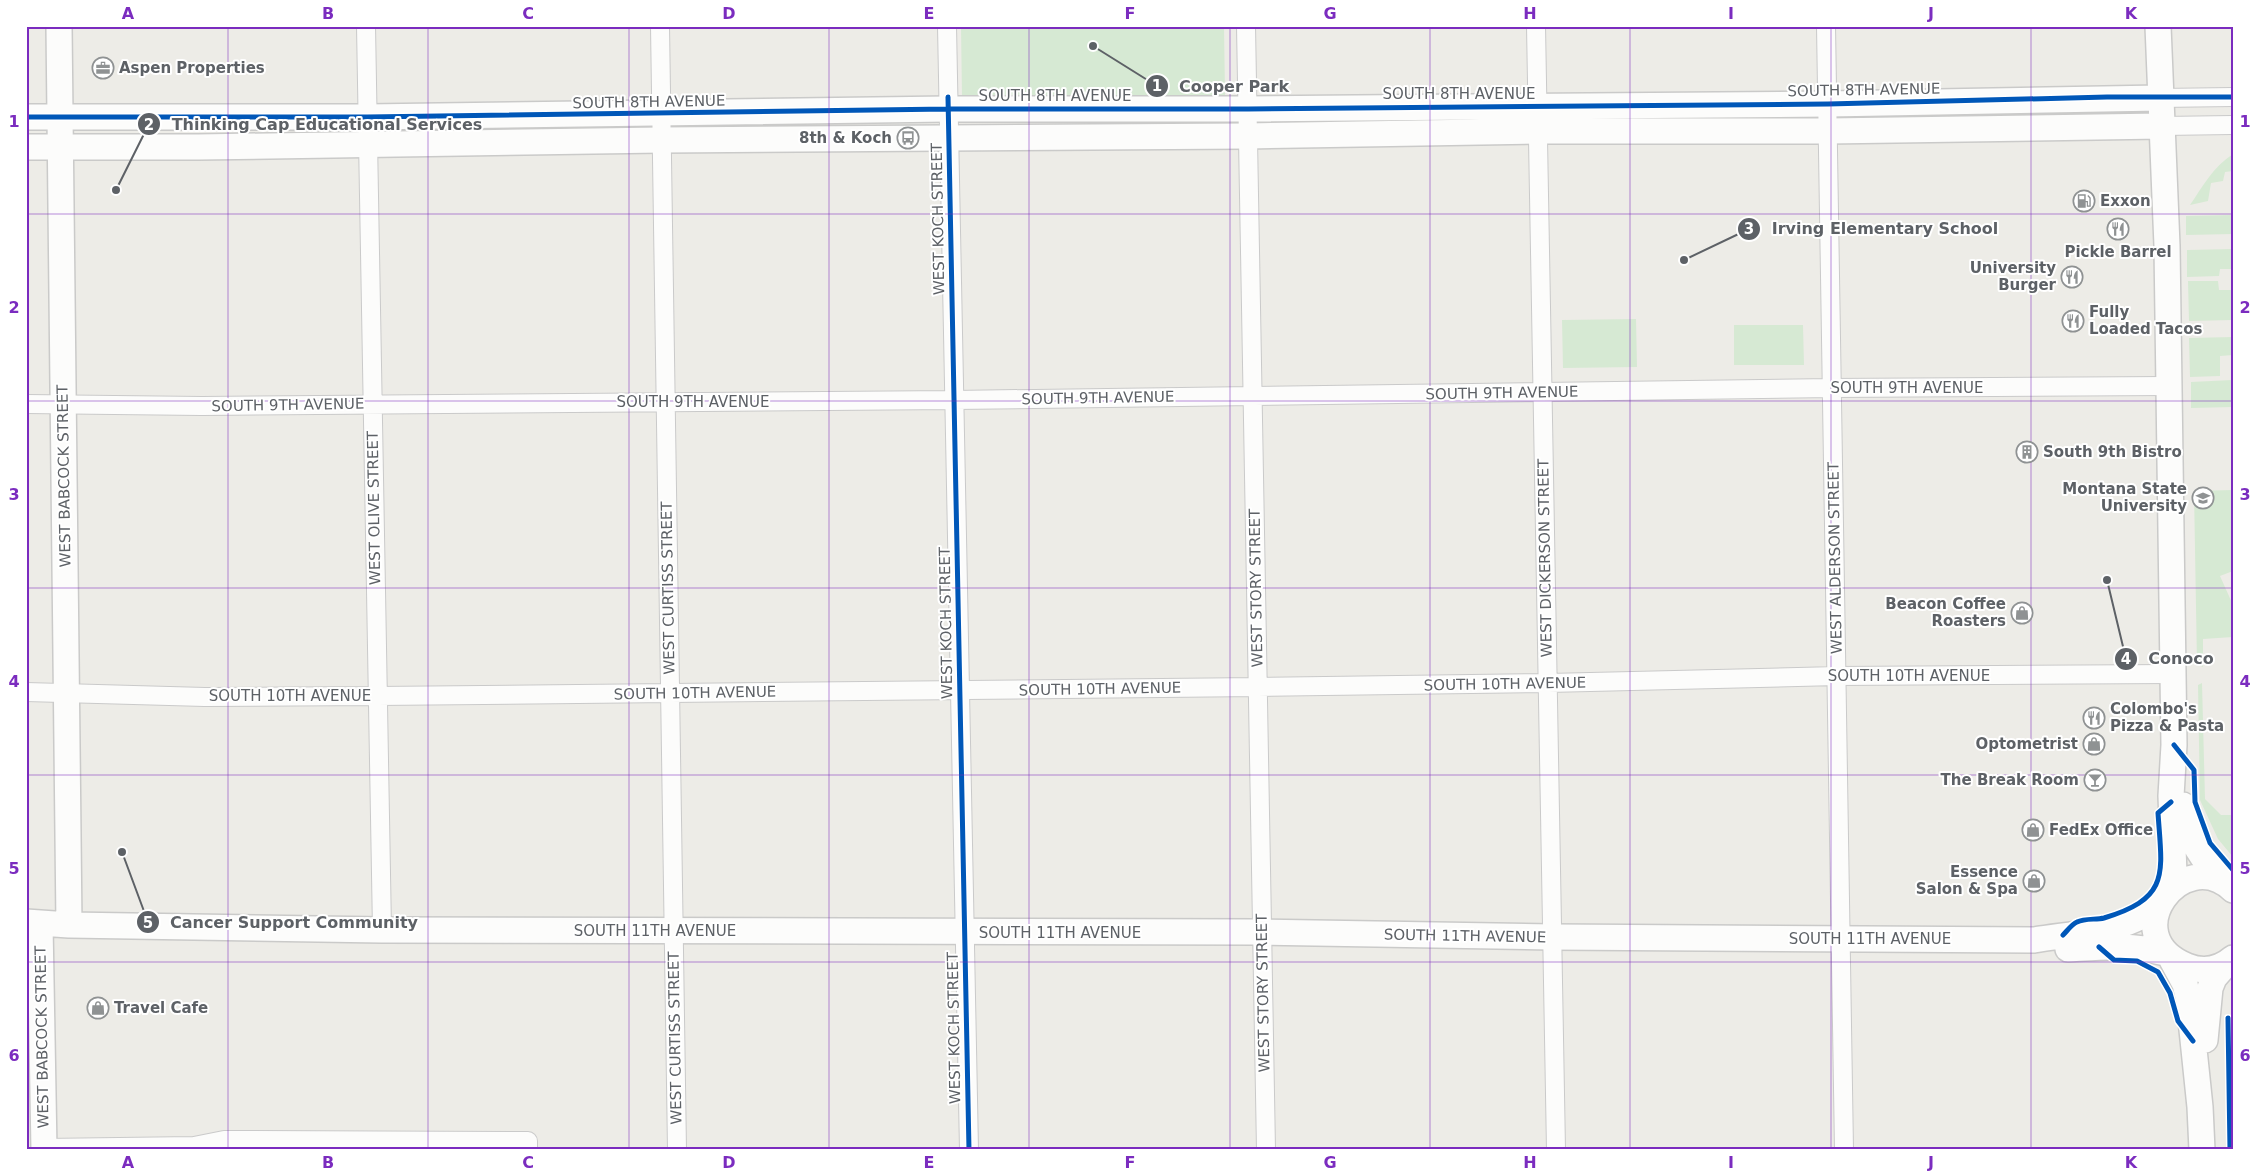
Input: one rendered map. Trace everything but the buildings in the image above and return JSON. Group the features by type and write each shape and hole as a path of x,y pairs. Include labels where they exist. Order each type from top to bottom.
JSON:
{"street":[{"name":"WEST BABCOCK STREET","path":"59,26 69,925"},
{"name":"WEST OLIVE STREET","path":"366,26 382,930"},
{"name":"WEST CURTISS STREET","path":"660,26 677,1150"},
{"name":"WEST KOCH STREET","path":"947,26 969,1150"},
{"name":"WEST STORY STREET","path":"1246,26 1266,1150"},
{"name":"WEST DICKERSON STREET","path":"1536,26 1556,1150"},
{"name":"WEST ALDERSON STREET","path":"1826,26 1844,1150"},
{"path":"2158,26 2167,246 2174,745 2171,796 2174,874 2155,920 2156,936 2184,984 2189,1001 2200,1107 2202,1150"},
{"name":"SOUTH 8TH AVENUE","path":"26,117 197,119 948,109 1248,109 1828,104 2233,97"},
{"path":"26,147 198,147 948,137 1248,136 1538,131 1828,131 2233,125"},
{"name":"SOUTH 9TH AVENUE","path":"26,404 202,406 954,400 1832,388 2169,386"},
{"name":"SOUTH 10TH AVENUE","path":"26,692 205,697 377,696 1258,687 1548,683 1837,676 2173,674"},
{"path":"2174,745 2186,828 2209,867 2230,888"},
{"name":"SOUTH 11TH AVENUE","path":"33,923 382,930 674,930 965,933 1262,932 1841,940 2034,940 2108,928 2137,919 2150,913 2164,897 2182,882 2197,877 2213,879 2230,888"},
{"name":"WEST BABCOCK STREET","path":"33,923 44,1149"},
{"name":"SOUTH 11TH AVENUE","path":"2034,940 2064,949 2123,946 2143,947 2198,971 2213,970 2230,961"},
{"path":"2200,1107 2210,988 2214,978 2230,961"},
{"path":"44,1149 224,1145 376,1146 528,1141 528,1150"}],"green space":[{"path":"961,26 1224,26 1225,95 962,97"},
{"path":"2233,154 2233,171 2225,172 2223,181 2211,183 2208,201 2190,205 2214,171"},
{"path":"2233,215 2233,234 2186,235 2186,216"},
{"path":"2233,249 2233,269 2220,269 2219,276 2187,277 2187,250"},
{"path":"2188,281 2218,281 2219,290 2231,290 2233,320 2189,321"},
{"path":"1636,319 1637,367 1563,368 1562,320"},
{"path":"1734,325 1803,325 1804,365 1734,365"},
{"path":"2233,337 2233,355 2220,356 2220,376 2190,377 2189,338"},
{"path":"2232,380 2233,407 2191,408 2191,382"},
{"path":"2233,490 2233,571 2220,576 2233,605 2233,637 2203,639 2203,667 2197,664 2194,491"},
{"path":"2202,683 2205,799 2221,815 2233,815 2233,857 2218,839 2200,800 2198,685"}],"cycle path":[{"path":"948,97 969,1150"},
{"path":"26,117 367,117 948,109 1248,109 1828,104 2107,97 2233,97"},
{"path":"2174,745 2194,770 2195,802 2210,843 2233,870"},
{"path":"2063,935 2077,922 2104,918 2126,910 2141,902 2152,892 2158,880 2160,867 2161,852 2158,813 2171,802"},
{"path":"2099,947 2114,960 2137,961 2158,972 2170,993 2178,1021 2193,1041"},
{"path":"2228,1018 2230,1150"}],"place":[{"name":"Cooper Park","path":"1093,46"},
{"name":"Aspen Properties","path":"103,68"},
{"name":"8th & Koch","path":"908,138"},
{"name":"Thinking Cap Educational Services","path":"116,190"},
{"name":"Exxon","path":"2084,201"},
{"name":"Pickle Barrel","path":"2118,229"},
{"name":"Irving Elementary School","path":"1684,260"},
{"name":"University Burger","path":"2072,277"},
{"name":"Fully Loaded Tacos","path":"2073,321"},
{"name":"South 9th Bistro","path":"2027,452"},
{"name":"Montana State University","path":"2203,498"},
{"name":"Conoco","path":"2107,580"},
{"name":"Beacon Coffee Roasters","path":"2022,613"},
{"name":"Colombo's Pizza & Pasta","path":"2094,718"},
{"name":"Optometrist","path":"2094,744"},
{"name":"The Break Room","path":"2095,780"},
{"name":"FedEx Office","path":"2033,830"},
{"name":"Cancer Support Community","path":"122,852"},
{"name":"Essence Salon & Spa","path":"2034,881"},
{"name":"Travel Cafe","path":"98,1008"}]}
